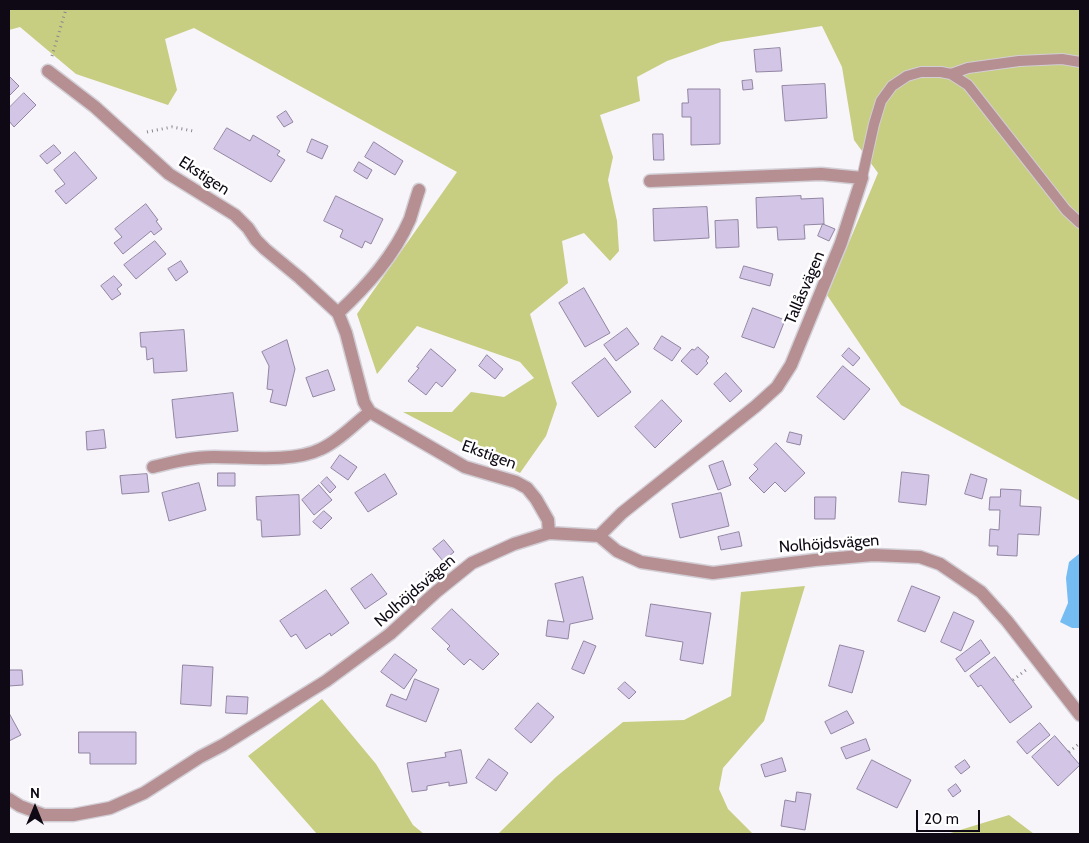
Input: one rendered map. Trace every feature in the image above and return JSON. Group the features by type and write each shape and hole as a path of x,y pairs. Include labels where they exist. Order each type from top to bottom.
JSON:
{"street":[{"name":"Ekstigen","path":"48,70 95,107 169,174 235,215 265,249 338,313 346,333 364,402 370,412 465,466 516,482 527,488 548,520 549,533"},
{"path":"650,181 821,174 862,178"},
{"name":"Tallåsvägen","path":"599,536 622,513 749,412 777,387 791,365 841,243 862,178"},
{"path":"338,313 377,272 392,252 409,219 419,190"},
{"path":"153,466 212,457 302,456 321,450 370,412"},
{"name":"Nolhöjdsvägen","path":"9,799 20,806 44,815 73,816 110,808 144,794 200,757 223,745 326,681 390,634 436,592 472,563 514,544 549,533 599,536 617,551 641,562 713,573 807,561 873,556 920,557 940,564 981,592 1001,614 1080,714"}],"lane":[{"path":"951,74 986,64 1062,59 1080,62"},
{"path":"862,178 881,101 892,86 907,76 921,72 951,74 968,85 1066,210 1080,223"}],"path":[{"path":"48,70 66,9"},
{"path":"133,141 138,135 172,127 193,131"},
{"path":"1069,752 1080,743"}],"green space":[{"path":"9,9 1080,9 1080,501 901,405 827,295 878,173 854,140 842,67 822,26 721,42 667,61 637,77 640,101 600,115 613,157 608,180 617,221 619,251 610,261 584,233 562,241 568,283 530,314 557,404 546,436 520,473 403,412 452,412 471,392 504,397 534,378 520,362 417,326 377,374 357,314 457,172 194,28 165,39 177,90 168,105 76,74 20,27 9,30"},
{"path":"805,586 764,721 723,768 719,789 728,809 753,834 498,834 556,777 623,722 684,720 731,696 741,592"},
{"path":"322,699 376,764 413,825 424,834 317,834 248,756"},
{"path":"1009,815 1034,834 947,834"}],"water":[{"path":"1080,553 1080,628 1072,628 1060,622 1068,603 1066,578 1069,562"}],"building":[{"path":"780,48 782,71 756,72 754,50"},
{"path":"9,76 19,86 9,96"},
{"path":"752,80 753,89 743,90 742,81"},
{"path":"825,84 827,118 785,121 782,86"},
{"path":"688,89 720,89 720,144 691,145 691,117 682,117 682,103 688,103"},
{"path":"24,93 36,105 14,127 9,121 9,108"},
{"path":"286,111 293,122 284,127 277,117"},
{"path":"227,128 250,141 253,135 280,151 277,155 285,160 271,182 214,149"},
{"path":"653,134 663,134 664,160 654,160"},
{"path":"312,139 328,146 322,159 307,152"},
{"path":"374,142 403,161 395,175 365,157"},
{"path":"54,145 61,153 47,164 40,156"},
{"path":"75,152 97,178 66,204 55,191 65,184 54,170"},
{"path":"359,162 372,170 367,179 354,171"},
{"path":"336,196 383,219 371,244 365,241 362,248 340,237 343,230 324,221"},
{"path":"801,196 801,199 823,198 824,224 804,225 805,239 778,240 777,227 757,228 756,198"},
{"path":"146,204 162,229 154,235 151,231 123,254 114,243 122,237 115,229"},
{"path":"707,207 709,238 654,241 653,209"},
{"path":"738,220 739,247 716,248 715,221"},
{"path":"823,224 835,229 829,241 818,236"},
{"path":"155,241 166,254 136,279 124,265"},
{"path":"181,261 188,272 176,281 168,269"},
{"path":"744,266 773,274 770,286 740,278"},
{"path":"114,276 122,285 117,289 121,294 112,300 101,286"},
{"path":"584,288 610,333 585,347 559,303"},
{"path":"753,308 785,320 774,348 742,337"},
{"path":"627,328 639,344 616,361 604,345"},
{"path":"184,330 187,371 154,373 153,358 147,360 146,347 141,347 140,333"},
{"path":"662,336 681,348 672,361 654,349"},
{"path":"287,340 295,369 286,406 270,402 273,390 267,389 269,366 262,352"},
{"path":"698,347 709,357 706,361 708,363 697,375 681,361 692,349 694,350"},
{"path":"849,348 860,358 853,366 842,356"},
{"path":"431,349 456,370 442,387 436,382 426,395 408,381"},
{"path":"487,355 503,369 495,379 479,366"},
{"path":"605,358 631,392 598,417 572,383"},
{"path":"843,366 870,389 844,420 817,397"},
{"path":"328,370 335,390 313,397 306,378"},
{"path":"726,373 742,391 730,402 714,384"},
{"path":"233,393 238,431 176,438 172,400"},
{"path":"662,400 682,421 655,448 635,427"},
{"path":"104,430 106,448 87,450 86,432"},
{"path":"790,432 802,435 800,445 787,442"},
{"path":"776,443 805,473 785,492 775,482 764,493 749,478 758,469 754,465"},
{"path":"340,455 357,467 348,480 331,468"},
{"path":"723,461 731,485 718,490 709,466"},
{"path":"902,472 929,475 926,505 899,502"},
{"path":"218,473 235,473 235,486 218,486"},
{"path":"147,474 149,492 122,494 120,476"},
{"path":"385,474 397,494 368,512 355,493"},
{"path":"971,474 987,479 982,499 965,494"},
{"path":"327,477 336,487 330,493 321,483"},
{"path":"199,483 206,510 169,521 162,493"},
{"path":"319,485 332,500 314,515 302,500"},
{"path":"1001,489 1021,490 1020,506 1041,507 1039,535 1018,534 1017,556 997,555 998,546 989,546 990,529 999,530 1000,510 989,510 990,497 1000,497"},
{"path":"721,493 729,526 680,538 672,504"},
{"path":"299,495 300,535 262,537 261,520 257,520 256,497"},
{"path":"815,497 836,497 835,519 815,519"},
{"path":"324,511 332,518 321,529 313,522"},
{"path":"739,532 742,546 721,550 718,537"},
{"path":"444,540 454,552 443,561 433,549"},
{"path":"372,574 387,594 365,609 351,589"},
{"path":"583,577 593,619 570,624 568,639 546,636 548,620 564,622 555,584"},
{"path":"912,586 940,597 925,632 898,621"},
{"path":"326,590 349,623 331,636 330,633 306,649 296,634 291,637 280,621"},
{"path":"651,604 711,613 703,664 680,660 683,642 646,636"},
{"path":"452,609 499,654 483,670 470,659 464,665 447,649 450,646 432,629"},
{"path":"954,612 974,621 961,651 941,642"},
{"path":"981,640 990,653 965,672 956,659"},
{"path":"584,641 596,646 584,674 572,669"},
{"path":"840,645 864,651 852,693 829,686"},
{"path":"395,654 417,670 404,689 381,672"},
{"path":"995,657 1032,707 1010,723 981,685 978,687 970,676"},
{"path":"183,665 213,667 211,706 181,704"},
{"path":"9,670 22,670 23,685 9,686"},
{"path":"415,679 439,689 426,722 386,706 391,694 406,700"},
{"path":"625,682 636,692 629,699 618,689"},
{"path":"227,696 248,697 247,714 226,713"},
{"path":"538,703 554,717 531,743 515,729"},
{"path":"847,711 854,723 831,734 825,722"},
{"path":"9,713 21,735 9,741"},
{"path":"1040,723 1050,735 1027,754 1017,742"},
{"path":"79,732 136,732 136,764 90,764 90,753 79,753"},
{"path":"1055,736 1080,765 1058,786 1032,757"},
{"path":"866,739 870,750 846,759 841,748"},
{"path":"461,750 467,783 449,786 449,782 427,786 427,790 412,792 407,763 446,757 445,753"},
{"path":"782,758 786,771 765,777 761,765"},
{"path":"489,759 508,773 496,791 476,778"},
{"path":"872,760 911,780 897,808 857,789"},
{"path":"965,760 970,767 961,774 955,767"},
{"path":"956,784 961,791 953,797 948,790"},
{"path":"797,792 811,794 805,830 781,826 785,800 795,802"}]}
